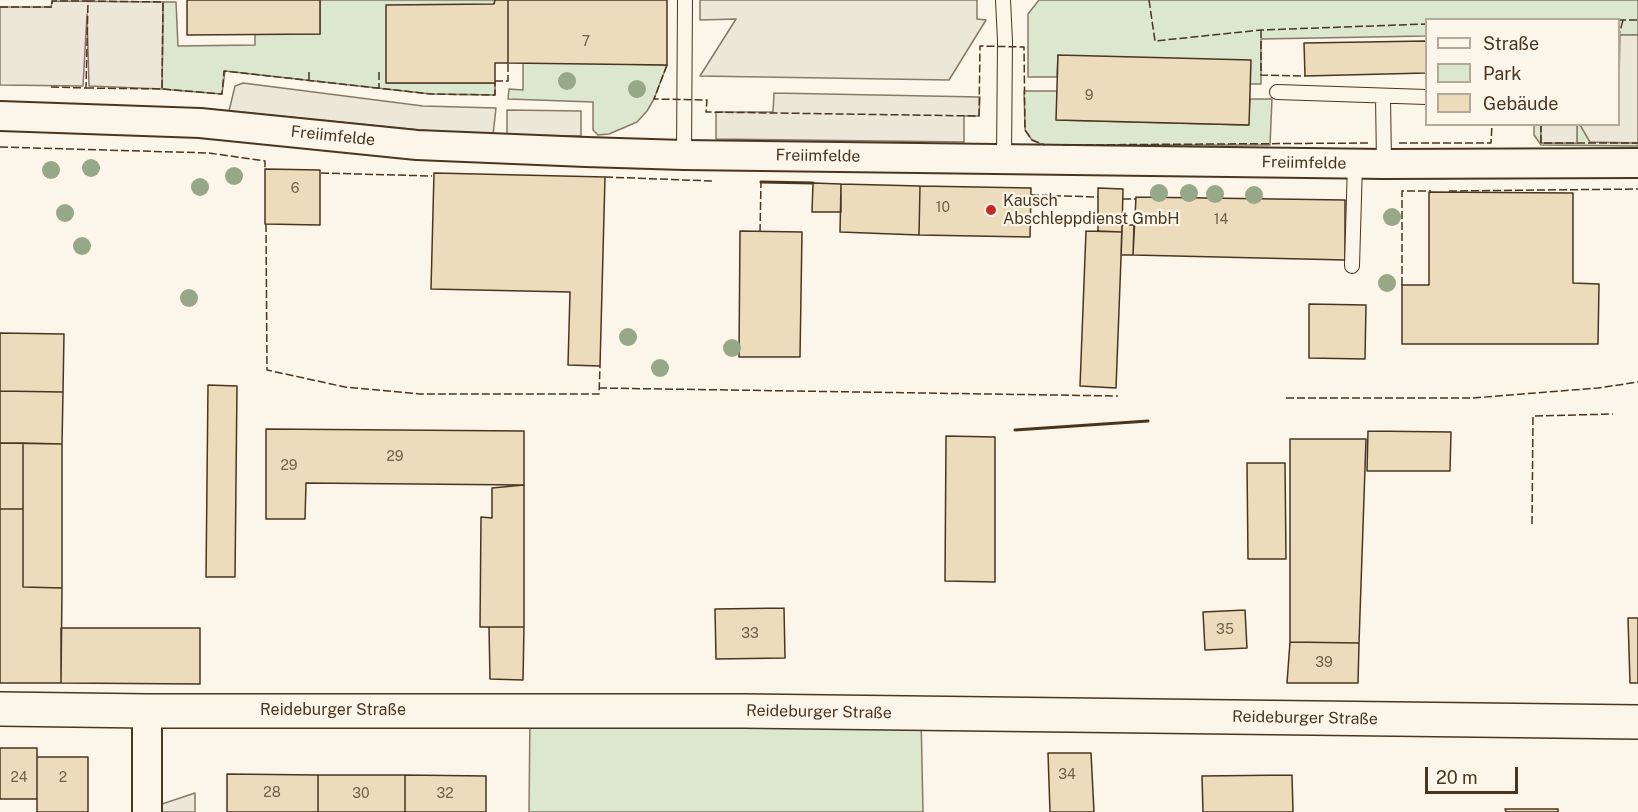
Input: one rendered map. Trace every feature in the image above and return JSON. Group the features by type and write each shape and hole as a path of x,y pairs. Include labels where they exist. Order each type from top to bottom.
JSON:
{"street":[{"name":"Freiimfelde","path":"0,116 200,123 441,146 684,155 1384,164 1638,163"},
{"name":"Reideburger Straße","path":"0,709 744,711 1638,722"},
{"path":"147,711 147,812"}],"lane":[{"path":"684,155 685,0"},
{"path":"1003,0 1005,16 1004,159"},
{"path":"1005,16 1014,0"},
{"path":"1277,92 1425,97"},
{"path":"1383,96 1384,164"},
{"path":"1352,266 1355,163"}],"green space":[{"path":"320,0 495,0 494,4 387,83 495,83 495,95 431,94 225,71 222,94 162,89 163,2 176,2 178,46 255,45 255,34 320,34"},
{"path":"1039,0 1638,0 1638,35 1620,35 1620,18 1425,18 1425,36 1261,39 1261,84 1058,55 1057,77 1028,77 1028,14"},
{"path":"523,62 667,65 654,99 637,122 609,134 598,135 593,130 593,102 508,99 509,89 523,90"},
{"path":"1024,91 1057,91 1057,120 1248,125 1250,99 1272,99 1270,145 1043,145 1032,140 1025,130"},
{"path":"1534,126 1541,126 1541,143 1577,143 1577,126 1581,126 1590,142 1638,143 1638,146 1541,145 1534,135"},
{"path":"530,712 921,714 923,812 529,812"}],"shaded area":[{"path":"700,0 977,0 977,19 986,20 949,80 700,76 736,19 700,20"},
{"path":"52,1 163,2 162,89 89,86 87,14 83,86 0,85 0,7 51,7"},
{"path":"1620,35 1638,35 1638,143 1590,142 1581,126 1620,126"},
{"path":"243,83 423,106 496,108 493,135 229,111 235,86"},
{"path":"774,93 980,97 979,116 964,116 964,142 716,139 716,112 773,112"},
{"path":"507,110 581,111 581,136 507,135"},
{"path":"1541,126 1577,126 1577,143 1541,143"},
{"path":"195,793 195,812 162,812 162,804"}],"building":[{"path":"187,0 320,0 320,34 187,35"},
{"path":"495,0 508,0 508,63 495,63 495,83 386,83 386,5 494,4"},
{"path":"508,0 667,0 667,65 508,63"},
{"path":"1425,41 1425,73 1305,76 1304,43"},
{"path":"1058,55 1251,60 1249,125 1056,120"},
{"path":"265,169 320,170 320,225 265,224"},
{"path":"434,173 605,177 600,366 568,365 570,292 431,289"},
{"path":"813,183 841,184 841,212 812,212"},
{"path":"841,184 920,186 919,235 840,232"},
{"path":"920,186 1031,188 1030,237 919,235"},
{"path":"1098,188 1123,189 1122,232 1098,231"},
{"path":"1429,192 1573,193 1573,283 1599,284 1598,344 1402,344 1402,285 1429,285"},
{"path":"1136,197 1345,200 1345,260 1133,255"},
{"path":"1122,225 1134,225 1133,255 1121,255"},
{"path":"740,231 802,232 800,357 739,357"},
{"path":"1086,231 1122,232 1116,388 1080,386"},
{"path":"1309,304 1366,305 1365,359 1309,358"},
{"path":"0,333 64,334 63,392 0,391"},
{"path":"208,385 237,386 235,577 206,577"},
{"path":"0,391 63,392 62,444 0,443"},
{"path":"266,429 524,431 524,485 306,483 305,519 266,519"},
{"path":"1368,431 1451,432 1450,471 1367,471"},
{"path":"946,436 995,437 995,582 945,581"},
{"path":"1290,439 1366,439 1359,643 1290,642"},
{"path":"0,443 23,443 23,509 0,509"},
{"path":"23,443 62,444 62,588 23,587"},
{"path":"1247,463 1285,463 1286,559 1248,559"},
{"path":"524,485 524,627 480,627 481,517 492,518 492,488"},
{"path":"0,509 23,509 23,587 62,588 61,683 0,683"},
{"path":"784,608 785,658 716,659 715,609"},
{"path":"1245,610 1247,648 1205,650 1203,612"},
{"path":"1628,618 1638,618 1638,683 1630,683"},
{"path":"489,627 524,627 523,680 490,679"},
{"path":"61,628 200,628 200,684 61,683"},
{"path":"1290,642 1359,643 1358,683 1287,683"},
{"path":"0,748 37,748 37,799 0,799"},
{"path":"1048,753 1091,753 1094,812 1050,812"},
{"path":"37,757 88,757 88,812 37,812"},
{"path":"227,774 318,775 318,812 227,812"},
{"path":"318,775 405,775 405,812 318,812"},
{"path":"405,775 486,776 486,812 405,812"},
{"path":"1292,775 1293,812 1203,812 1202,776"},
{"path":"1505,809 1558,809 1558,812 1506,812"}],"fence":[{"path":"1149,0 1155,41 1261,30 1425,24"},
{"path":"0,7 52,7 52,1 88,1"},
{"path":"51,87 86,88 88,1 163,2 162,89"},
{"path":"1620,20 1638,20"},
{"path":"1620,31 1623,20"},
{"path":"1261,30 1261,75 1305,76"},
{"path":"667,65 654,99 707,100 706,112 979,116 980,46 1024,47 1025,130 1032,140 1045,145"},
{"path":"495,81 508,81 508,63"},
{"path":"86,88 162,89 222,94 224,71 431,94 495,95 495,83"},
{"path":"309,71 309,80"},
{"path":"379,72 379,88"},
{"path":"1399,143 1491,143 1492,126"},
{"path":"1541,126 1541,143 1638,143"},
{"path":"1063,145 1370,143"},
{"path":"0,147 209,153 265,161 265,169"},
{"path":"321,173 432,176"},
{"path":"605,177 712,181"},
{"path":"760,232 761,182"},
{"path":"1449,191 1638,189"},
{"path":"1402,285 1402,191 1431,191"},
{"path":"1031,195 1098,197"},
{"path":"1123,199 1136,199"},
{"path":"266,224 267,370 345,387 420,394 599,394 600,366"},
{"path":"1286,398 1473,398 1598,388 1638,382"},
{"path":"599,388 1118,396"},
{"path":"1532,524 1533,416 1613,414"}],"wall":[{"path":"761,182 813,183"},
{"path":"1015,430 1148,421"}],"place":[{"name":"Kausch Abschleppdienst GmbH","path":"991,210"}]}
